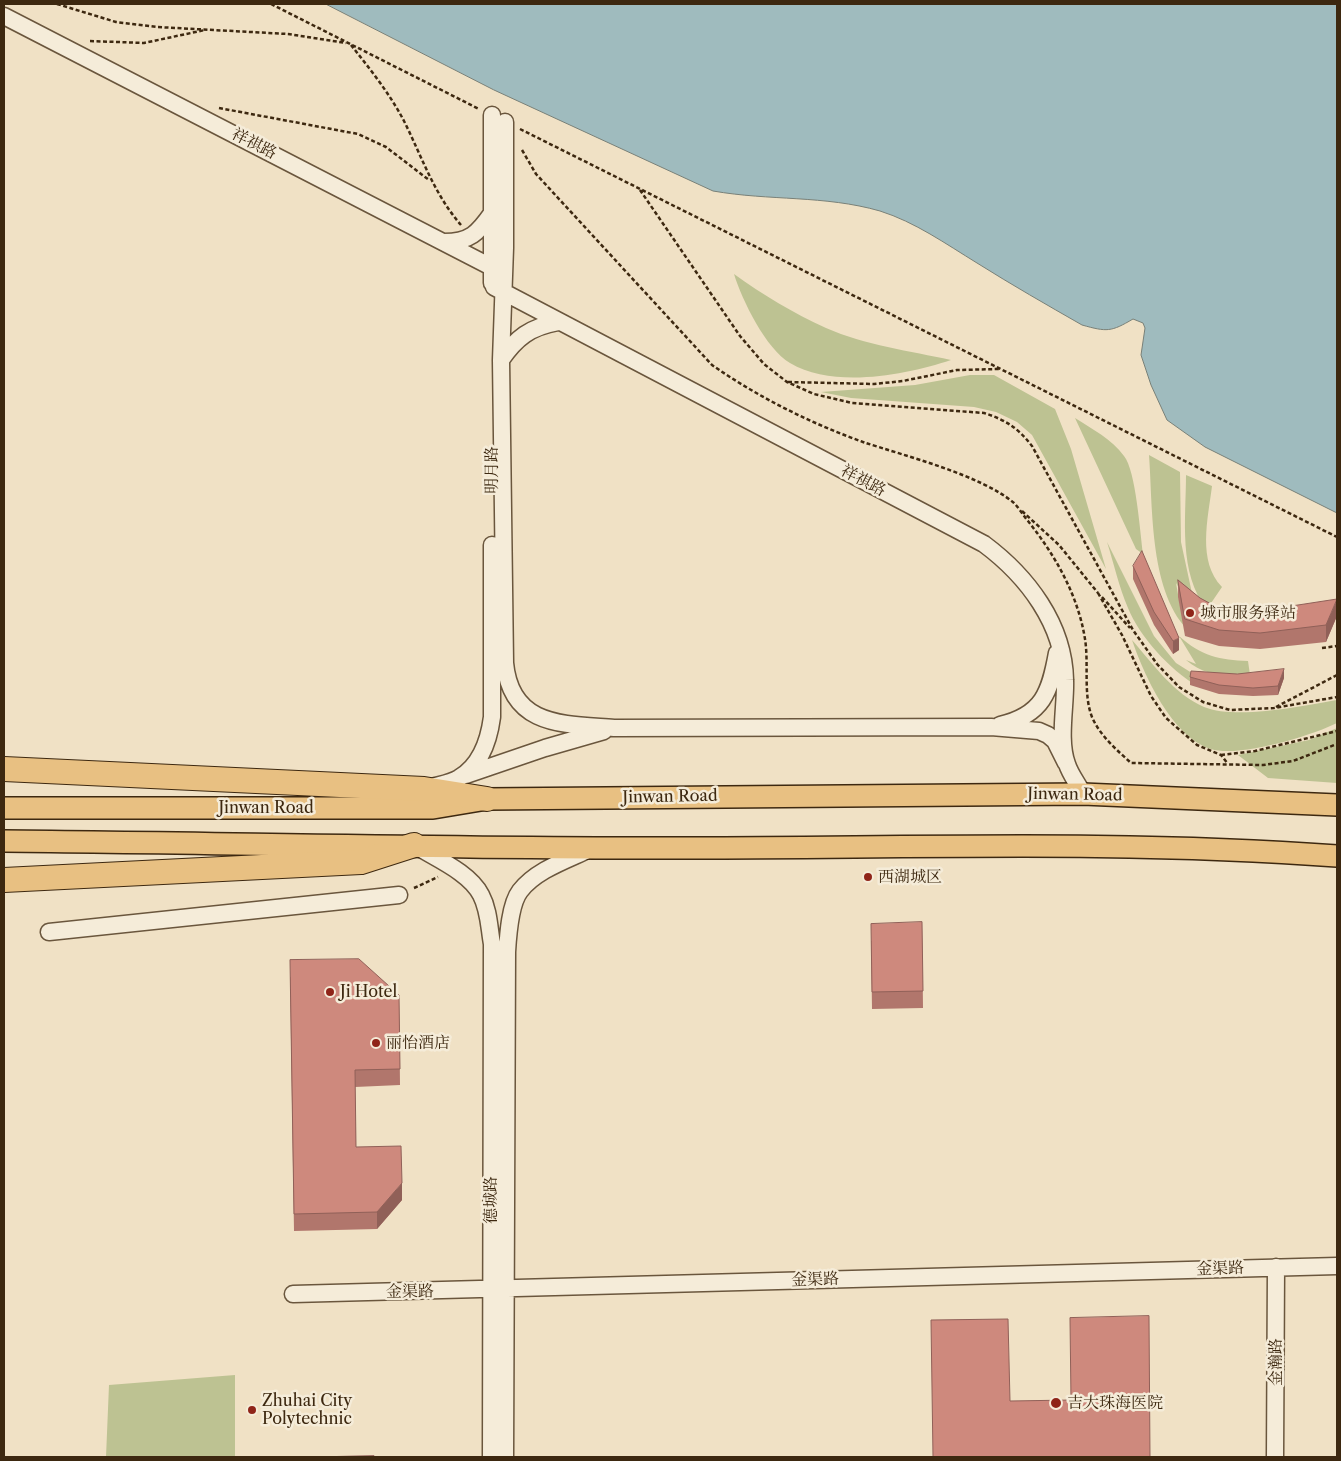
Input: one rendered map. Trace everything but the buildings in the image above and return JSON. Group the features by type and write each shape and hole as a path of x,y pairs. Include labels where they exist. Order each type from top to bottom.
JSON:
{"highway":[{"path":"4,769 424,789 487,799"},
{"path":"4,880 362,862 414,845"}],"main road":[{"name":"Jinwan Road","path":"4,808 433,808 487,799 1083,794 1337,805"},
{"path":"4,841 414,845 591,849 1125,847 1262,850 1337,856"}],"street":[{"name":"祥祺路","path":"4,16 498,271"},
{"name":"明月路","path":"498,118 492,213 498,271"},
{"name":"明月路","path":"424,789 459,778 475,764 484,749 492,717 498,271 498,118"},
{"path":"444,242 459,242 471,237 492,213"},
{"name":"祥祺路","path":"497,289 984,544 1007,562 1033,591 1048,618 1059,646 1065,678 1064,734 1066,763 1083,794"},
{"name":"明月路","path":"497,289 501,360 506,679 512,693 524,708 540,718 557,723 614,728"},
{"path":"501,360 513,342 527,331 542,325 558,322"},
{"path":"991,727 1012,722 1029,714 1042,702 1051,685 1059,646"},
{"path":"459,778 545,748 614,728 991,727 1039,731 1048,735 1055,741 1066,763"},
{"name":"德城路","path":"414,845 454,869 480,893 488,913 492,944 498,1290 506,1457"},
{"name":"德城路","path":"491,1457 498,1290 507,952 510,921 519,892 544,871 591,849"},
{"path":"49,932 399,895"},
{"name":"金渠路","path":"293,1294 1337,1266"},
{"name":"金瀚路","path":"1275,1457 1276,1267"}],"path":[{"path":"57,4 116,22 157,27 210,28 288,34 351,44"},
{"path":"271,4 351,44 404,120 430,181 449,212 471,237"},
{"path":"89,41 144,43 210,28"},
{"path":"213,106 358,134 386,147 430,181"},
{"path":"498,118 536,174 712,365 733,380 827,428 980,483 1015,505 1059,545 1098,593 1133,630"},
{"path":"1337,537 639,188 740,336 764,364 787,382 814,394 852,403 984,413 1004,420 1020,431 1032,446 1133,630 1157,664 1179,687 1203,702 1230,710 1274,708 1337,697"},
{"path":"787,382 874,384 930,377 957,370 1002,369"},
{"path":"1015,505 1056,560 1068,585 1085,638 1088,668 1088,704 1093,718 1104,737 1131,763 1263,765 1293,761 1337,744"},
{"path":"1098,593 1122,635 1151,696 1166,718 1197,745 1221,756 1228,764"},
{"path":"1322,648 1337,646"},
{"path":"1274,708 1337,675"},
{"path":"1221,756 1289,744 1337,730"},
{"path":"399,895 454,869"}],"green space":[{"path":"734,274 778,303 841,334 872,343 951,360 933,366 870,377 827,376 808,371 790,363 772,347 749,310"},
{"path":"970,375 994,375 1055,409 1071,449 1106,569 1032,435 1017,422 996,412 974,407 851,398 821,392 915,385"},
{"path":"1075,418 1114,444 1128,464 1132,475 1139,517 1143,554 1136,549"},
{"path":"1149,455 1180,472 1181,542 1193,598 1183,595 1176,583 1181,611 1191,633 1177,617 1167,597 1160,574 1153,525"},
{"path":"1186,475 1212,486 1206,539 1207,552 1209,565 1214,577 1222,587 1207,609 1191,579 1188,563 1185,527"},
{"path":"1107,542 1154,636 1176,663 1195,675 1196,685 1166,662 1133,619 1119,584"},
{"path":"1179,636 1195,648 1211,656 1248,661 1250,675 1216,674 1193,665 1186,660 1196,664"},
{"path":"1132,640 1174,686 1204,707 1218,711 1234,712 1270,711 1337,700 1337,723 1310,734 1256,748 1238,751 1211,749 1197,742 1184,732 1161,703 1144,670"},
{"path":"1337,728 1337,783 1268,778 1238,755 1309,740"},
{"path":"235,1375 235,1457 106,1457 109,1385"}],"water":[{"path":"326,4 1337,4 1337,513 1205,447 1167,420 1151,385 1141,355 1145,328 1143,323 1133,319 1109,330 1082,325 930,234 906,221 880,211 818,200 713,191 494,90"}],"place":[{"name":"城市服务驿站","path":"1190,613"},
{"name":"西湖城区","path":"868,877"},
{"name":"Ji Hotel","path":"330,992"},
{"name":"丽怡酒店","path":"376,1043"},
{"name":"吉大珠海医院","path":"1056,1403"},
{"name":"Zhuhai City Polytechnic","path":"252,1410"}]}
